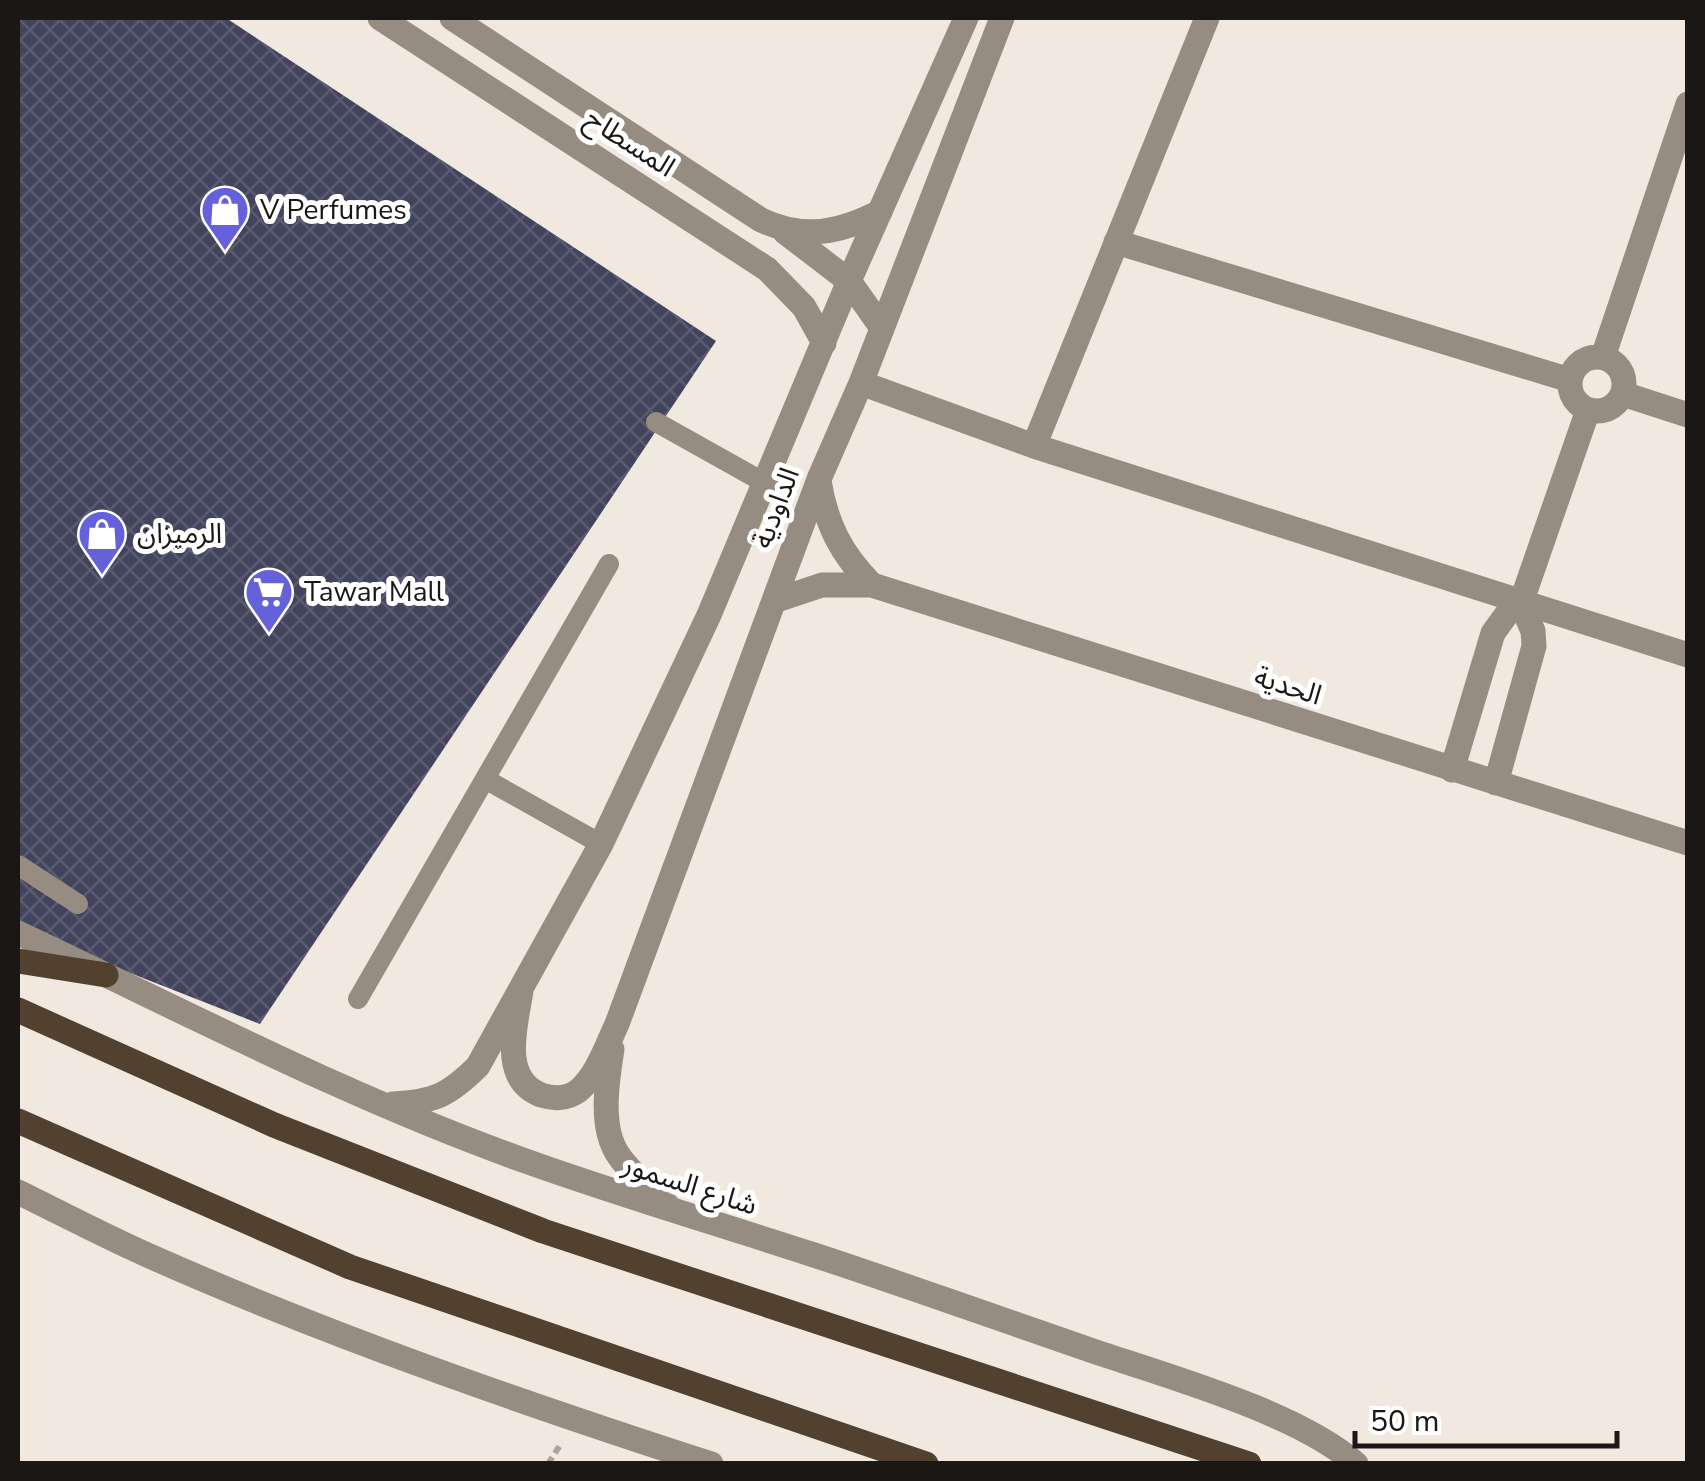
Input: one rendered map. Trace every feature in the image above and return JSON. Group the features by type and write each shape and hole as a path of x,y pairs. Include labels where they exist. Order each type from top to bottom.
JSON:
{"main road":[{"path":"18,962 106,975"},
{"path":"18,1010 274,1125 543,1231 1249,1464"},
{"path":"18,1121 350,1267 926,1464"}],"street":[{"name":"المسطاح","path":"380,18 767,269 804,307 824,343"},
{"name":"المسطاح","path":"452,18 761,220 781,229 812,234 832,232 880,212"},
{"name":"الداودية","path":"380,1104 426,1102 454,1090 478,1066 601,844 709,615 849,281 966,18"},
{"name":"الداودية","path":"521,991 513,1041 517,1073 536,1093 546,1096 565,1097 578,1091 592,1076 617,1024 819,479 1002,18"},
{"path":"1034,446 1207,18"},
{"path":"1603,357 1688,104"},
{"path":"781,229 849,281 882,328"},
{"path":"1116,242 1570,380"},
{"path":"1603,357 1619,367 1623,394 1608,409 1588,410 1574,398 1570,380 1573,371 1586,359 1603,357"},
{"path":"860,383 1034,446 1688,655"},
{"path":"1623,394 1688,416"},
{"path":"1452,770 1492,633 1521,603 1588,410"},
{"path":"819,479 834,538 850,563 872,585"},
{"name":"الحدية","path":"774,600 822,585 872,585 1688,843"},
{"path":"1496,782 1534,646 1521,603"},
{"name":"شارع السمور","path":"18,933 380,1104 518,1158 674,1212 814,1255 1167,1376 1280,1420 1322,1440 1356,1464"},
{"name":"الداودية","path":"617,1024 607,1098 610,1138 626,1166 674,1212"},
{"path":"18,1192 154,1258 331,1329 577,1420 711,1464"}],"lane":[{"path":"656,422 765,483"},
{"path":"358,999 609,564"},
{"path":"485,779 601,844"},
{"path":"18,865 78,904"}],"building":[{"name":"Tawar Mall","path":"18,18 226,18 716,341 260,1024 18,929"}],"place":[{"name":"V Perfumes","path":"225,252"},
{"name":"الرميزان","path":"102,576"},
{"name":"Tawar Mall","path":"269,634"}]}
